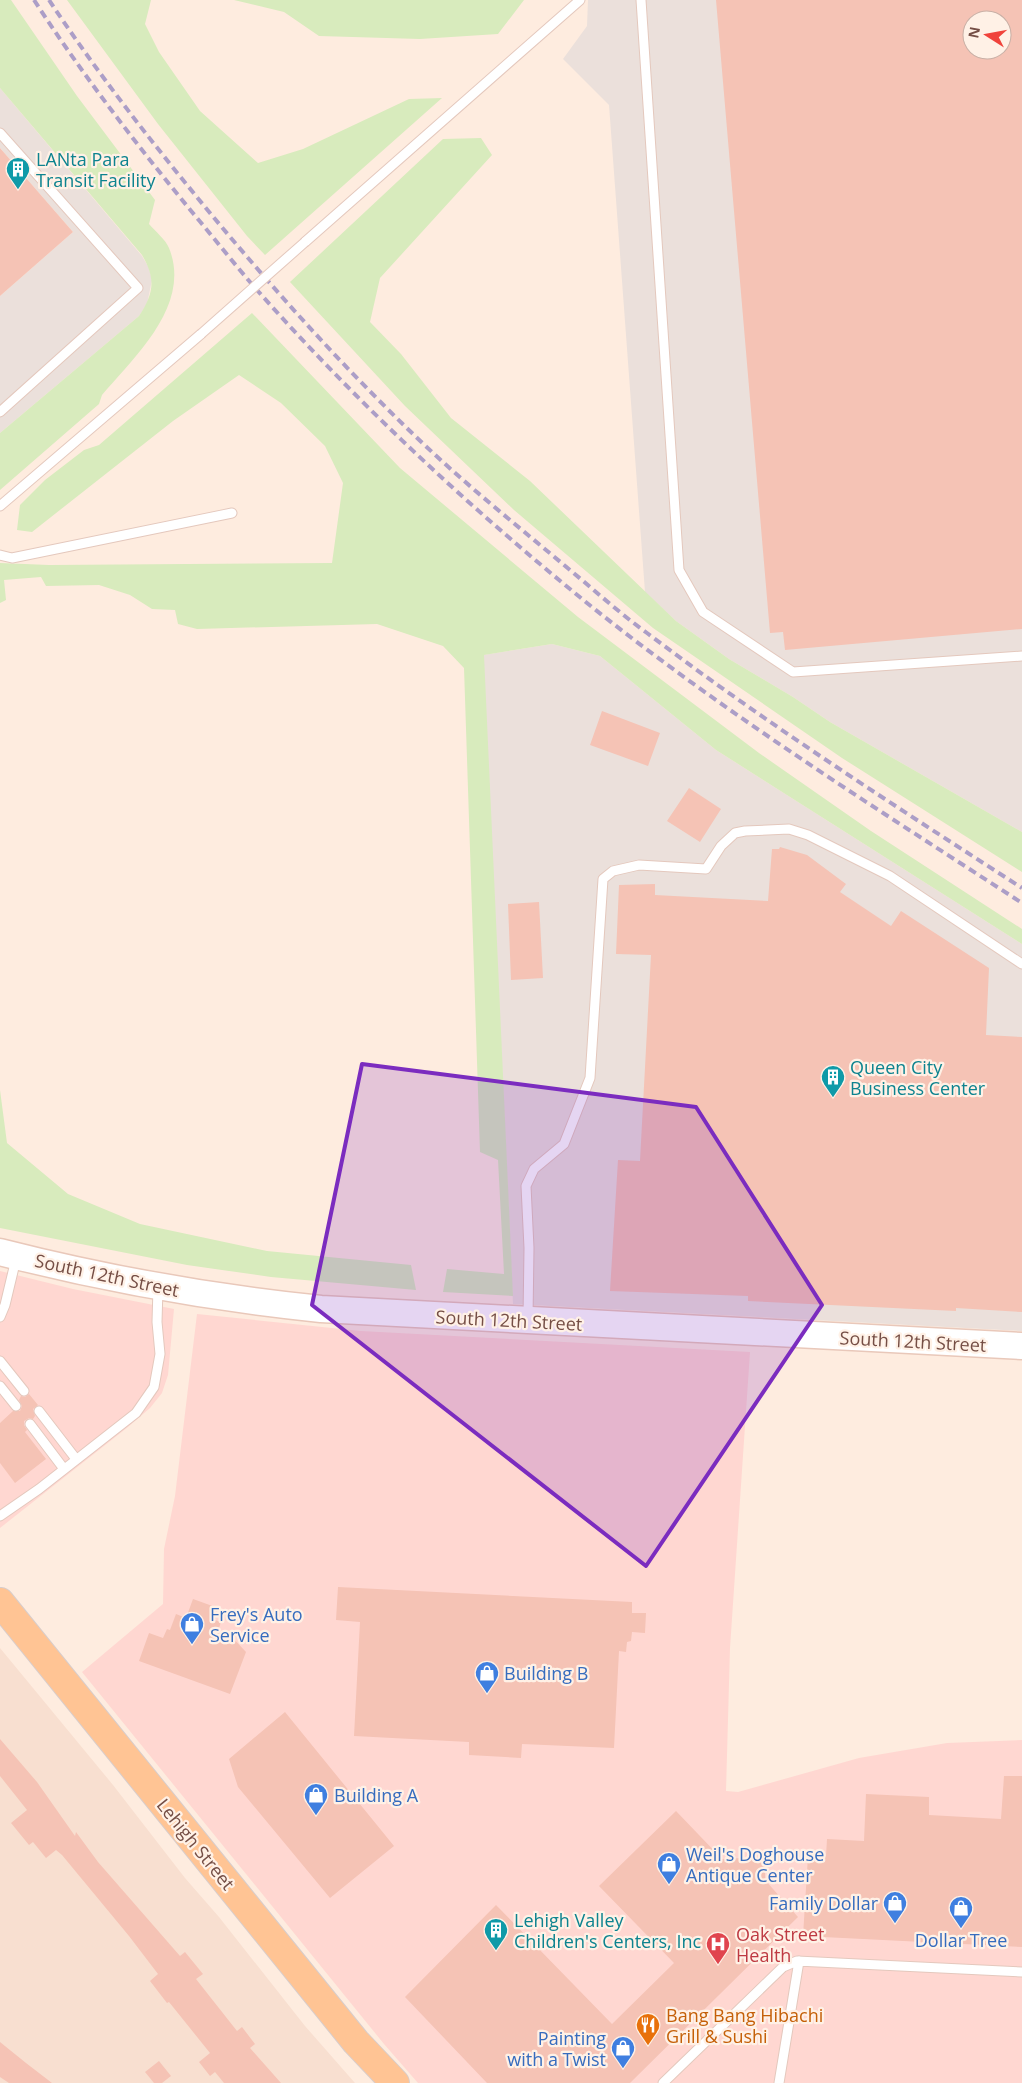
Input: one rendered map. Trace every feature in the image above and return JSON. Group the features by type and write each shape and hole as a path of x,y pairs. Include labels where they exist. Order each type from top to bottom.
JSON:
{"main road":[{"name":"Lehigh Street","path":"0,1602 356,2042 395,2083"}],"street":[{"name":"South 12th Street","path":"9,1255 158,1287 321,1309 1022,1346"}],"lane":[{"path":"0,506 201,334 578,0"},
{"path":"641,0 679,570 703,612 793,672 1022,656"},
{"path":"0,133 138,288 0,412"},
{"path":"0,555 12,558 232,513"},
{"path":"528,1321 529,1248 526,1186 534,1169 564,1144 590,1078 603,879 613,871 639,866 706,869 721,846 735,834 745,831 789,829 808,835 890,876 1022,964"},
{"path":"0,1317 5,1305 9,1255"},
{"path":"0,1516 64,1469 136,1412 154,1387 160,1354 157,1322 158,1287"},
{"path":"0,1361 24,1391"},
{"path":"0,1386 16,1406"},
{"path":"39,1410 76,1459"},
{"path":"30,1424 64,1469"},
{"path":"779,2083 799,1961"},
{"path":"663,2083 783,1967 799,1961 1022,1972"}],"highlighted area":[{"path":"362,1064 696,1107 822,1305 646,1566 312,1305"}],"shaded area":[{"path":"588,0 1022,0 1022,832 830,722 793,697 729,659 676,621 645,592 609,105 563,59 587,26"},
{"path":"0,88 142,256 149,268 152,280 147,304 139,316 0,433 0,296 73,232 0,148"},
{"path":"552,644 600,656 716,750 1022,944 1022,1331 513,1304 483,655"},
{"path":"0,1271 73,1289 174,1309 168,1375 162,1393 150,1408 128,1427 0,1528"},
{"path":"197,1314 361,1331 750,1352 730,1648 726,1791 738,1792 859,1758 947,1743 1022,1740 1022,2083 418,2083 384,2044 82,1672 163,1604 164,1549 175,1496"},
{"path":"0,1648 113,1785 185,1878 219,1917 305,2026 355,2083 0,2083"}],"green space":[{"path":"0,0 11,0 77,96 155,200 149,224 168,245 174,269 173,290 167,309 144,346 102,395 99,404 0,490 0,433 139,316 148,300 151,279 150,271 142,255 0,88"},
{"path":"67,0 151,0 145,24 159,52 200,111 258,163 303,149 409,99 442,98 265,255 247,236 158,124"},
{"path":"234,0 524,0 498,34 420,39 319,36 284,12"},
{"path":"481,138 492,155 380,278 370,322 401,354 451,418 530,481 676,621 729,659 793,697 830,722 1022,832 1022,872 842,758 653,628 514,510 405,406 290,282 443,139"},
{"path":"252,313 400,468 578,617 759,753 871,831 1022,929 1022,944 716,750 600,656 552,644 484,655 513,1296 443,1292 447,1269 504,1274 498,1160 480,1152 464,668 443,646 377,624 197,629 178,624 175,610 152,609 130,595 99,585 46,586 41,577 4,580 6,600 0,603 0,563 49,565 332,563 343,483 325,446 281,403 239,375 173,421 32,532 17,530 20,505 45,480 84,450 99,445"},
{"path":"0,1090 7,1143 68,1194 140,1224 267,1251 411,1265 416,1290 271,1277 187,1265 0,1228"}],"building":[{"path":"716,0 1022,0 1022,629 785,650 783,632 770,633"},
{"name":"LANta Para Transit Facility","path":"0,148 73,232 0,296"},
{"path":"602,711 660,733 648,766 590,745"},
{"path":"689,788 721,809 700,842 667,821"},
{"name":"Queen City Business Center","path":"780,847 807,855 846,884 840,892 891,926 901,911 989,968 986,1035 1022,1037 1022,1312 956,1308 956,1311 748,1301 748,1296 610,1291 618,1160 640,1161 651,955 616,954 619,885 655,884 655,895 768,901 772,849 779,849"},
{"path":"539,902 543,978 511,980 508,904"},
{"path":"29,1394 38,1405 33,1409 35,1416 33,1419 29,1418 24,1421 27,1430 25,1432 46,1459 15,1483 0,1463 0,1423 13,1411 20,1411 22,1406 19,1400 21,1396 25,1397"},
{"name":"Building B","path":"338,1587 632,1602 632,1613 646,1613 645,1633 632,1632 631,1641 627,1642 626,1652 619,1651 614,1748 522,1744 521,1758 469,1755 469,1742 354,1736 360,1622 336,1620"},
{"name":"Frey's Auto Service","path":"193,1599 218,1608 215,1620 221,1622 218,1631 231,1636 246,1652 230,1694 139,1661 149,1633 163,1638 167,1629 170,1630 176,1614 186,1618"},
{"name":"Building A","path":"285,1712 394,1846 330,1898 238,1787 229,1759"},
{"path":"0,1739 37,1782 75,1836 76,1832 98,1862 180,1956 185,1952 203,1974 196,1979 237,2031 242,2027 255,2044 250,2048 281,2083 224,2083 215,2072 210,2076 199,2062 210,2053 150,1981 158,1974 129,1936 62,1855 56,1850 46,1858 33,1842 29,1845 11,1823 27,1810 0,1776"},
{"path":"1004,1776 1022,1776 1022,1947 803,1936 808,1856 826,1856 827,1839 864,1841 866,1794 929,1797 929,1815 1001,1819"},
{"path":"676,1811 722,1859 765,1857 765,1880 798,1917 630,2083 487,2083 405,1997 496,1905 612,2024 674,1963 599,1886"},
{"path":"0,2042 52,2083 9,2083 0,2077"},
{"path":"159,2061 171,2076 162,2083 154,2083 145,2072"}],"railway":[{"path":"34,0 90,82 130,135 249,281 335,374 457,492 587,603 692,683 800,758 1022,903"},
{"path":"49,0 127,108 236,244 345,366 448,467 615,608 692,667 832,764 1022,888"}],"place":[{"name":"LANta Para Transit Facility","path":"18,190"},
{"name":"Queen City Business Center","path":"833,1098"},
{"name":"Frey's Auto Service","path":"192,1645"},
{"name":"Building B","path":"487,1694"},
{"name":"Building A","path":"316,1816"},
{"name":"Weil's Doghouse Antique Center","path":"669,1885"},
{"name":"Family Dollar","path":"895,1924"},
{"name":"Dollar Tree","path":"961,1929"},
{"name":"Lehigh Valley Children's Centers, Inc","path":"496,1951"},
{"name":"Oak Street Health","path":"718,1965"},
{"name":"Bang Bang Hibachi Grill & Sushi","path":"648,2046"},
{"name":"Painting with a Twist","path":"623,2069"}]}
